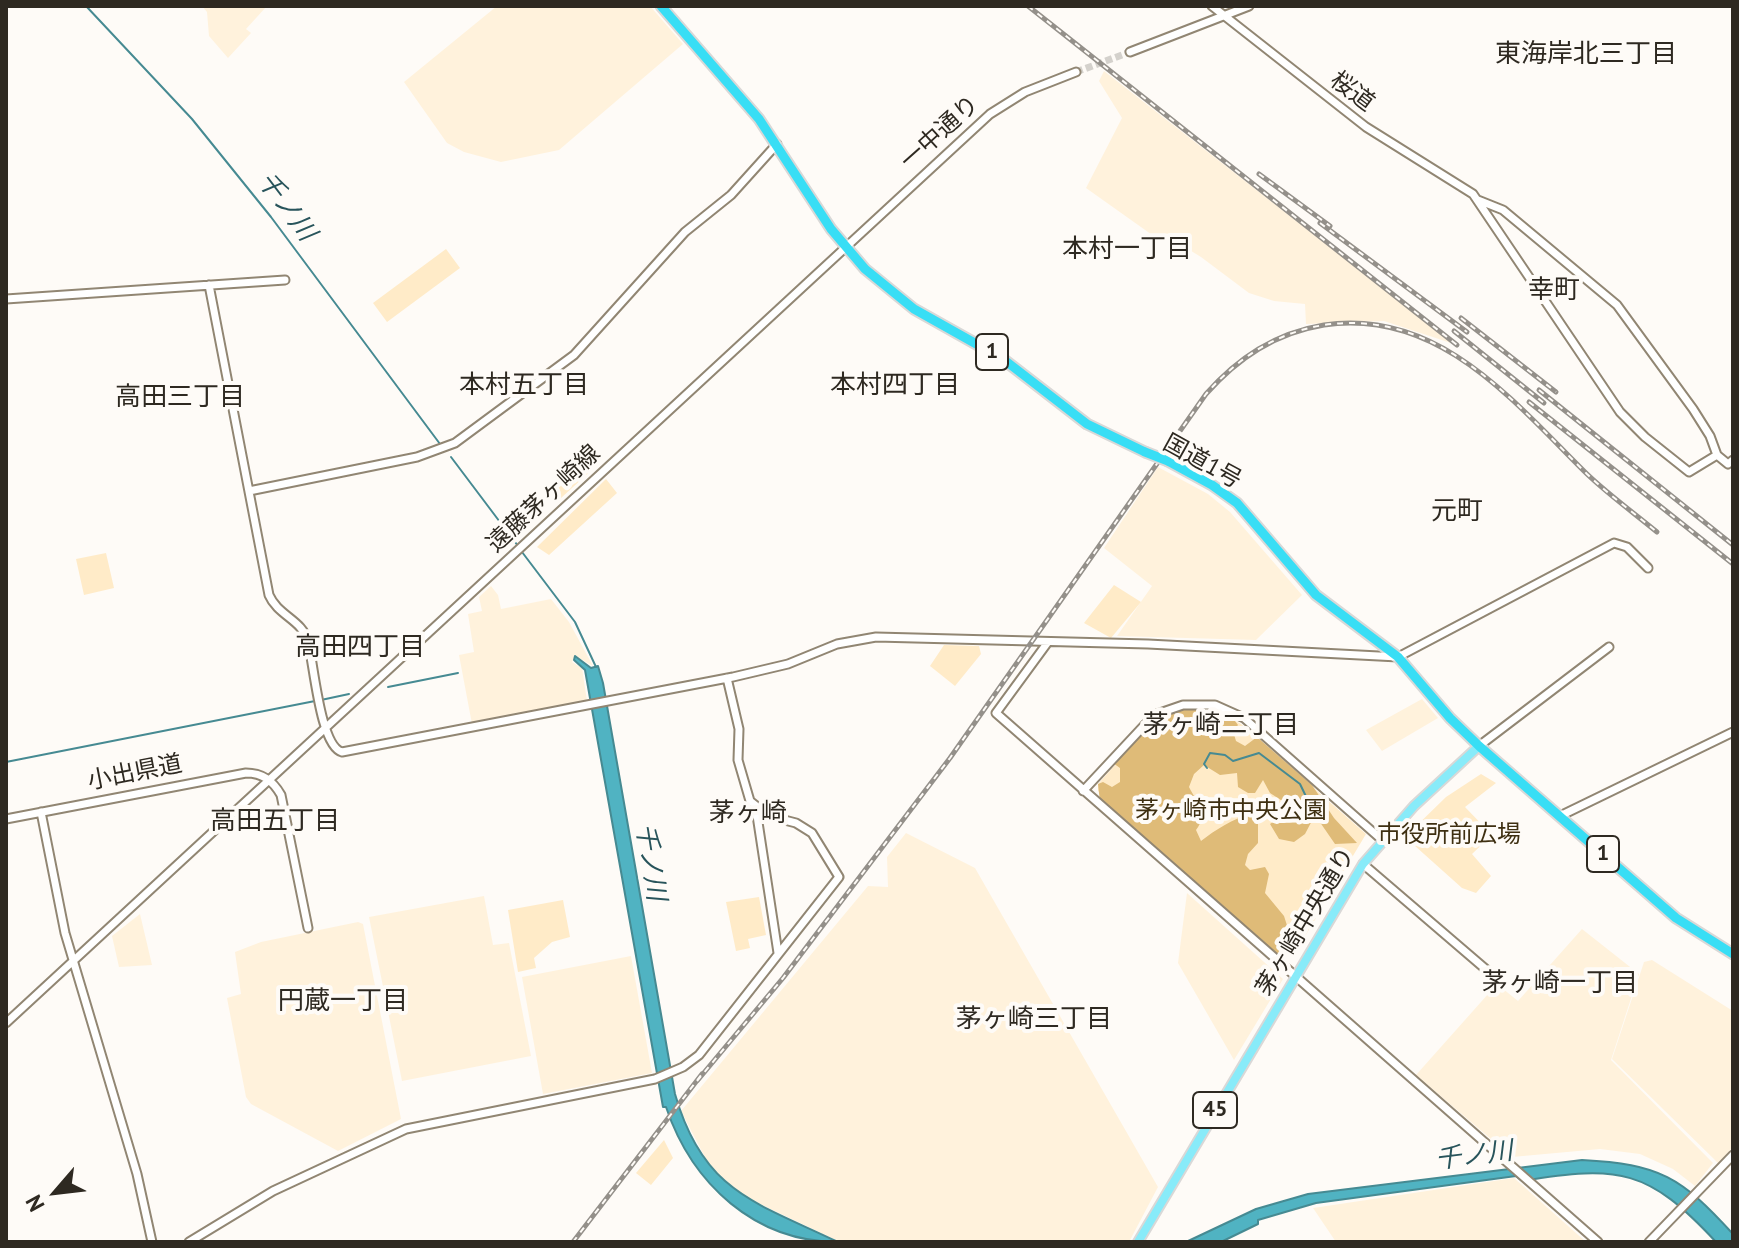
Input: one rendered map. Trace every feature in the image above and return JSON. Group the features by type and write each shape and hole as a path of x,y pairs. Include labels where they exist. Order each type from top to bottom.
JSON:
{"highway":[{"name":"国道1号","path":"661,6 777,144 845,247 874,278 914,309 1003,359 1087,424 1168,461 1237,503 1316,595 1398,657 1450,718 1479,746 1676,918 1733,954"}],"main road":[{"name":"茅ヶ崎中央通り","path":"1138,1242 1363,864 1382,840 1479,746"}],"street":[{"name":"桜道","path":"1212,6 1223,18 1366,127 1438,169 1476,199"},
{"path":"1130,52 1249,6"},
{"name":"一中通り","path":"845,247 1001,105 1076,72"},
{"path":"249,491 417,457 455,443 574,355 685,232 731,195 777,144"},
{"path":"1476,199 1580,355 1632,424 1689,472 1717,455"},
{"path":"1476,199 1503,210 1617,305 1693,409 1710,436 1717,455 1731,462"},
{"name":"遠藤茅ヶ崎線","path":"6,1023 845,247"},
{"path":"6,299 285,280"},
{"path":"209,285 269,595 276,608 306,634 326,729 336,751 350,752 776,668 830,646 862,639 1048,642 1398,657 1614,543 1627,547 1648,568"},
{"path":"1048,642 996,713 1294,979 1598,1242"},
{"name":"茅ヶ崎中央通り","path":"1479,746 1609,647"},
{"path":"727,678 739,729 738,760 756,809 778,953"},
{"path":"1083,791 1154,715 1183,705 1215,705 1244,718 1382,840"},
{"path":"1560,816 1733,732"},
{"name":"小出県道","path":"6,819 246,773 270,780"},
{"path":"270,780 281,795 308,928"},
{"path":"189,1242 273,1191 406,1129 655,1079 674,1072 706,1047 839,877 812,833 796,823 756,809"},
{"path":"41,812 73,962 137,1174 152,1242"},
{"path":"1363,864 1496,978"},
{"path":"1649,1242 1733,1155"}],"shaded area":[{"path":"202,6 267,6 246,29 251,33 228,58 209,36 207,12"},
{"path":"497,6 650,6 683,44 559,150 501,162 464,152 447,143 404,82"},
{"path":"1104,71 1454,344 1384,321 1306,324 1305,304 1274,301 1249,293 1201,257 1165,235 1155,237 1086,188 1122,118 1099,81"},
{"path":"1158,467 1208,494 1230,512 1302,595 1256,640 1117,636 1152,586 1104,548"},
{"path":"491,586 498,595 501,609 551,599 569,622 593,666 575,656 572,662 582,668 587,701 472,724 459,655 474,652 468,614 482,611 479,597"},
{"path":"1422,699 1438,718 1382,751 1366,730"},
{"name":"茅ヶ崎市中央公園","path":"1207,706 1229,713 1238,725 1233,731 1236,741 1245,746 1257,737 1312,785 1334,818 1357,843 1335,844 1315,815 1305,834 1294,842 1279,839 1270,824 1286,813 1284,802 1270,793 1263,780 1255,793 1248,793 1238,787 1237,773 1220,775 1204,765 1194,774 1189,787 1202,813 1196,830 1201,841 1244,816 1250,814 1258,821 1258,843 1248,854 1245,865 1250,870 1265,867 1269,874 1265,893 1284,916 1292,941 1281,953 1275,953 1100,802 1098,784 1103,782 1112,787 1120,782 1120,768 1113,763 1152,724 1173,712"},
{"path":"906,833 975,868 1158,1187 1129,1242 840,1242 745,1197 710,1167 681,1111 868,886 888,887 887,857"},
{"path":"1187,893 1283,979 1234,1060 1178,963"},
{"path":"484,896 493,945 509,943 531,1056 402,1081 369,917"},
{"path":"140,914 152,965 119,967 112,936"},
{"path":"358,922 363,924 401,1119 338,1151 251,1104 246,1097 227,998 241,994 235,952 261,942"},
{"path":"1582,929 1639,974 1611,1060 1713,1163 1695,1186 1673,1169 1640,1154 1600,1149 1512,1157 1416,1075 1497,984 1518,1001"},
{"path":"631,956 652,1073 543,1094 522,977"},
{"path":"1652,960 1733,1011 1733,1147 1718,1163 1612,1059 1644,962"},
{"path":"1514,1178 1586,1242 1336,1242 1313,1208"}],"green space":[{"path":"446,249 460,268 387,322 373,303"},
{"path":"587,457 595,467 561,498 550,483"},
{"path":"606,479 617,493 549,555 537,547"},
{"path":"106,553 114,588 84,595 76,559"},
{"path":"1114,585 1141,602 1111,638 1084,623"},
{"path":"944,645 979,646 981,654 955,686 930,666"},
{"name":"茅ヶ崎市中央公園","path":"1220,713 1241,724 1366,834 1295,953 1283,952 1098,791 1098,784 1131,747"},
{"name":"市役所前広場","path":"1481,774 1496,783 1465,807 1492,835 1472,854 1491,876 1476,893 1462,888 1405,837 1446,797"},
{"path":"759,897 766,935 748,939 750,948 736,951 726,902"},
{"path":"563,900 570,937 552,942 534,958 536,968 518,972 508,910"},
{"path":"664,1140 673,1158 651,1185 636,1173"}],"water":[{"path":"575,656 591,668 598,666 603,683 675,1094 687,1127 701,1153 736,1190 781,1216 838,1242 780,1232 754,1220 731,1203 710,1184 692,1161 666,1107 663,1107 585,670 574,660"},
{"path":"1582,1160 1631,1165 1667,1177 1715,1215 1733,1234 1733,1242 1716,1242 1671,1199 1651,1186 1609,1174 1584,1174 1522,1181 1516,1176 1316,1203 1258,1220 1258,1224 1221,1242 1186,1242 1256,1209 1308,1194"}],"waterway":[{"name":"千ノ川","path":"86,6 192,119 271,217 440,444"},
{"name":"千ノ川","path":"451,457 518,546"},
{"name":"千ノ川","path":"522,552 575,622 596,667"},
{"path":"388,687 458,673"},
{"path":"321,700 349,694"},
{"path":"6,762 315,701"},
{"path":"1207,768 1204,764 1210,753 1225,755 1233,761 1259,753 1300,784 1313,811"}],"tunnel":[{"path":"1076,72 1130,52"}],"railway":[{"path":"1028,6 1457,345"},
{"path":"1259,174 1330,226"},
{"path":"1320,223 1467,332"},
{"path":"1461,318 1556,392"},
{"path":"697,1081 783,978 950,758 1206,394 1231,369 1259,349 1306,329 1324,325 1365,324 1403,331 1439,346 1502,391 1595,482 1657,532"},
{"path":"1454,331 1544,403"},
{"path":"1539,390 1733,545"},
{"path":"1529,402 1733,564"},
{"path":"573,1242 702,1074"}],"district":[{"name":"東海岸北三丁目","path":"1586,55"},
{"name":"本村一丁目","path":"1127,250"},
{"name":"幸町","path":"1554,291"},
{"name":"本村五丁目","path":"524,386"},
{"name":"本村四丁目","path":"895,386"},
{"name":"高田三丁目","path":"180,398"},
{"name":"元町","path":"1457,512"},
{"name":"高田四丁目","path":"360,648"},
{"name":"茅ヶ崎二丁目","path":"1221,726"},
{"name":"茅ヶ崎","path":"748,814"},
{"name":"高田五丁目","path":"275,822"},
{"name":"茅ヶ崎一丁目","path":"1560,984"},
{"name":"円蔵一丁目","path":"343,1002"},
{"name":"茅ヶ崎三丁目","path":"1034,1020"}]}
